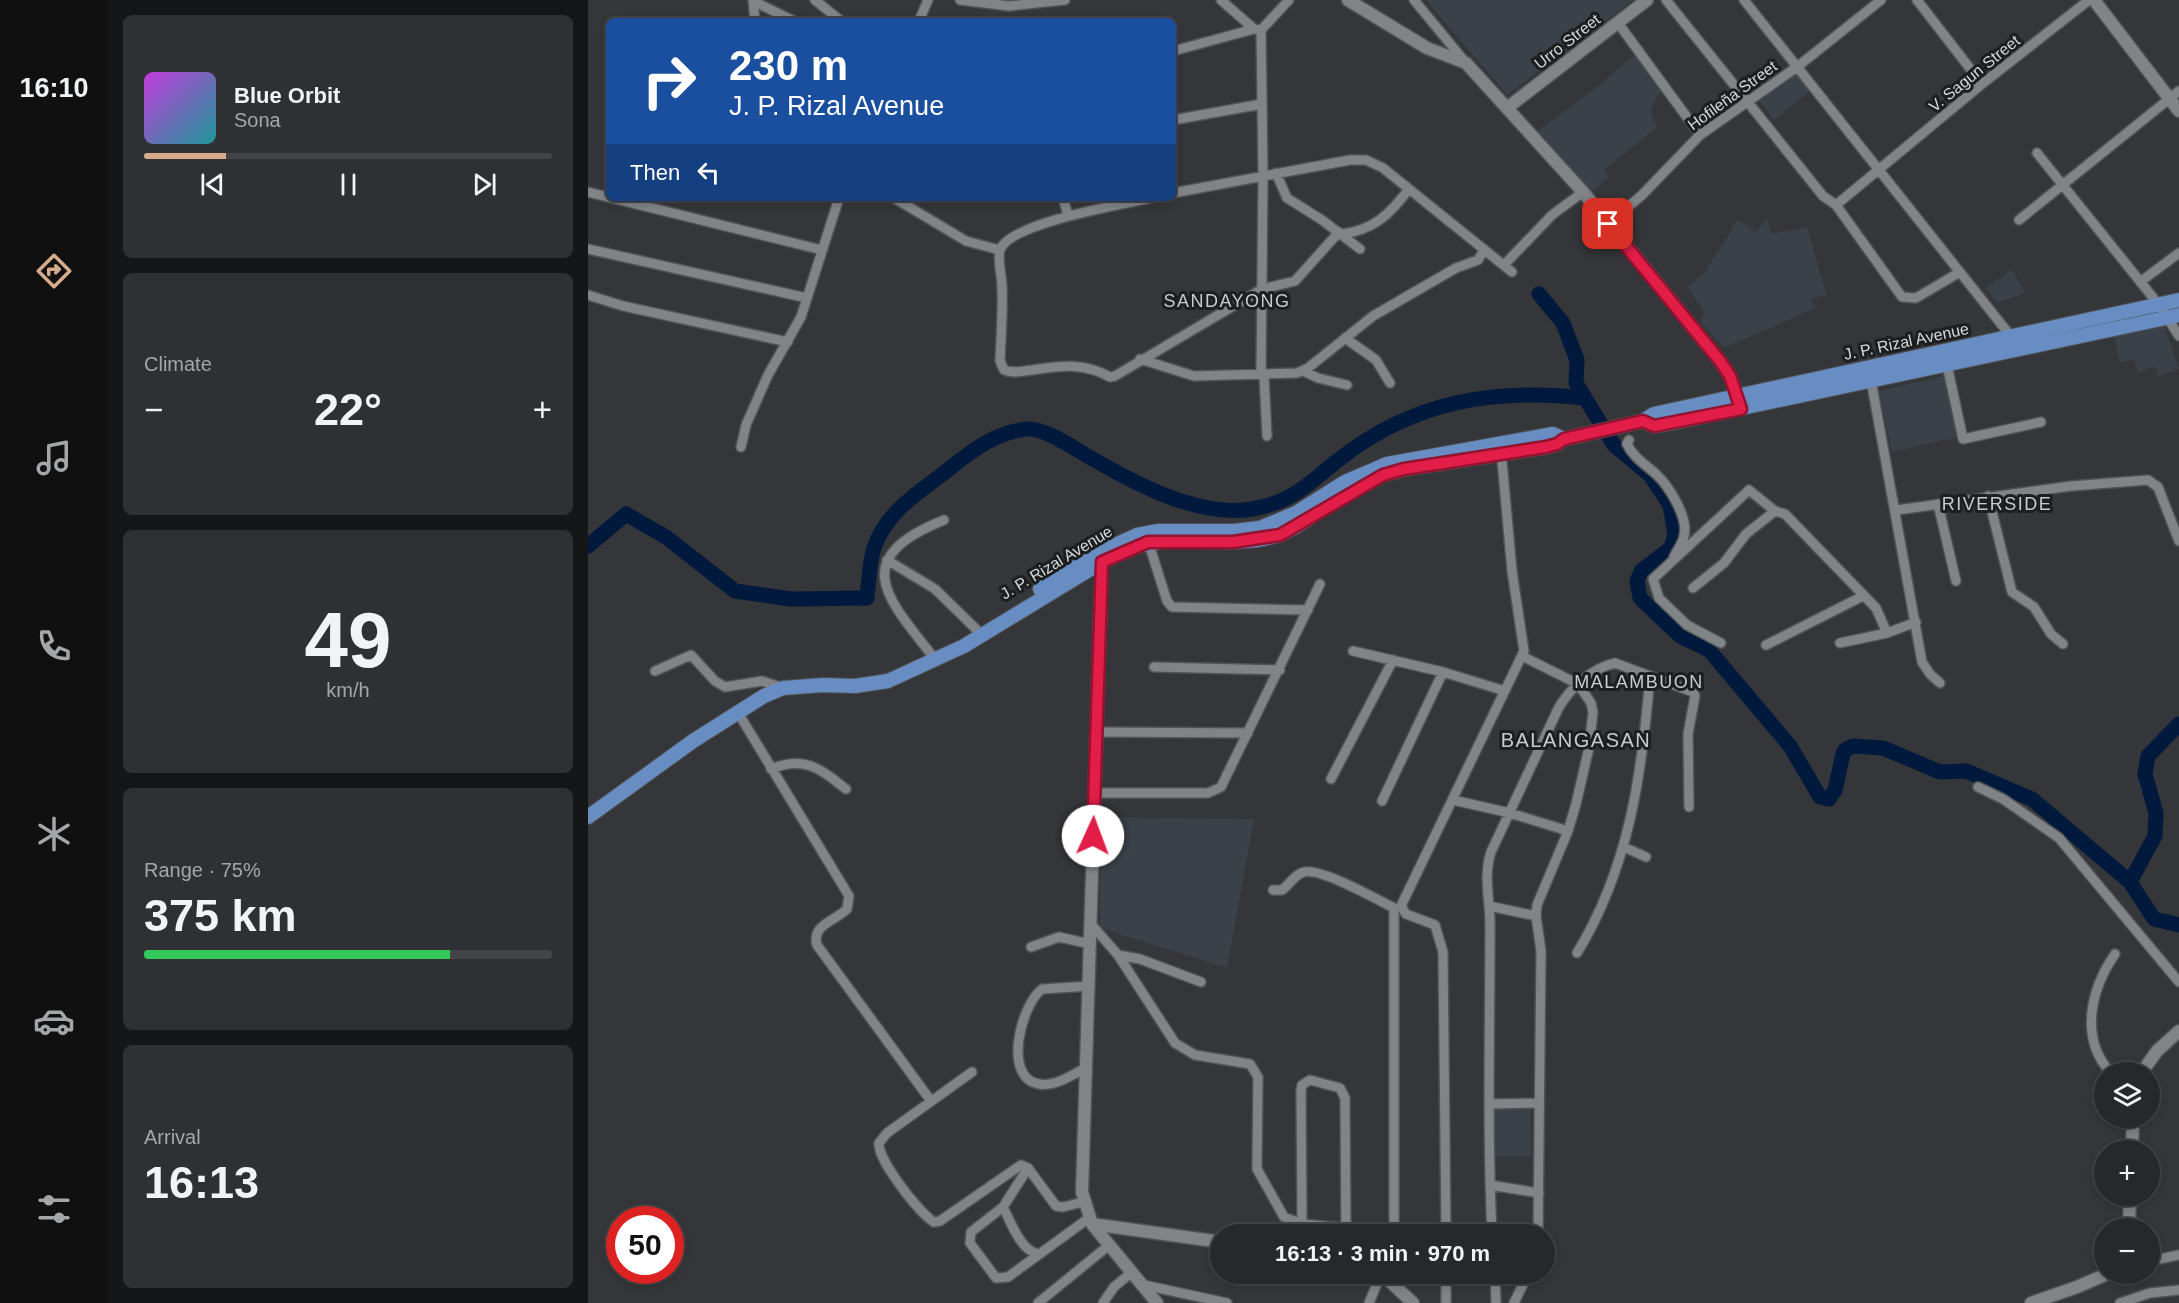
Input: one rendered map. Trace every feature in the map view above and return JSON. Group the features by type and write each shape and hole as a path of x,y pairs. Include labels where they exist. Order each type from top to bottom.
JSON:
{"main road":[{"name":"J. P. Rizal Avenue","path":"951,650 957,642 976,629 1102,557 1147,537 1233,542 1280,535 1367,482 1415,463 1501,450 1553,434 1564,439 1643,421 1653,414 1737,394 2012,336 2035,338 2114,321 2179,300"},
{"name":"J. P. Rizal Avenue","path":"2114,321 2173,316"},
{"name":"J. P. Rizal Avenue","path":"1643,421 1654,426 1741,409 2015,350 2035,338"},
{"name":"J. P. Rizal Avenue","path":"588,817 737,711 783,688 873,684 913,671 963,646 1102,557"}],"street":[{"path":"753,0 755,18"},
{"path":"753,0 788,18"},
{"path":"815,0 837,18"},
{"path":"920,18 928,0"},
{"path":"960,0 1034,5 1065,0"},
{"path":"1221,0 1257,30 1262,104 1262,375 1267,436"},
{"path":"1176,50 1257,30 1289,0"},
{"path":"1348,0 1427,48 1466,63"},
{"path":"1414,0 1466,63 1582,192 1720,361 1737,394 1741,409"},
{"name":"Urro Street","path":"1507,108 1647,0"},
{"path":"1666,0 1823,196 1836,205 1902,297 1916,298 1960,272"},
{"path":"1744,0 2012,336 2015,350"},
{"name":"Hofileña Street","path":"1608,224 1642,195 1700,135 1797,67 1881,0"},
{"path":"1917,0 1982,84"},
{"path":"2091,0 2179,111"},
{"name":"V. Sagun Street","path":"1836,205 1880,171 1982,84 2091,0"},
{"path":"1618,23 1700,135"},
{"path":"2019,220 2179,91"},
{"path":"1176,119 1262,104"},
{"path":"2037,153 2159,305 2173,316 2179,336"},
{"path":"1176,192 1276,172 1359,159 1383,168 1512,272"},
{"path":"1276,172 1287,198 1341,233 1360,249"},
{"path":"1136,201 1068,215 1014,237 1000,250 1002,296 1000,361 1004,369 1015,372 1077,365 1097,370 1110,377 1121,373 1140,359 1262,289 1295,281 1341,233 1368,228 1388,216 1409,189"},
{"path":"588,192 606,196"},
{"path":"1504,265 1552,215 1582,192"},
{"path":"624,201 822,250"},
{"path":"741,447 747,425 768,375 788,342 807,298 837,201"},
{"path":"899,201 958,237 1000,250"},
{"path":"1064,201 1068,215"},
{"path":"588,249 807,298"},
{"path":"1303,371 1373,316 1455,268 1478,260 1484,250"},
{"path":"2140,282 2179,253"},
{"path":"588,295 623,306 788,342"},
{"path":"1345,338 1376,360 1390,383"},
{"path":"1140,359 1194,376 1262,375 1303,371 1318,378 1347,385"},
{"path":"1947,364 1963,439 2041,422"},
{"path":"1871,380 1897,510 1903,565 1916,622 1922,662 1940,683"},
{"path":"1629,440 1627,444 1630,451 1660,477 1673,493 1681,513 1685,535 1672,562"},
{"path":"1394,1224 1398,907 1522,656 1524,642 1512,571 1501,450"},
{"path":"1897,510 1988,496 2141,480 2153,482 2179,541"},
{"path":"1721,644 1687,625 1659,598 1653,579 1748,490 1775,511 1785,514 1876,608 1887,633"},
{"path":"1988,496 2012,592 2034,607 2051,634 2063,644"},
{"path":"1938,504 1956,581"},
{"path":"1693,588 1724,563 1746,534 1775,511"},
{"path":"935,659 901,615 886,589 883,570 887,560 907,538 944,520"},
{"path":"1147,537 1167,601 1172,607 1308,610"},
{"path":"1102,557 1083,1202 1091,1221 1108,1245 1157,1303"},
{"path":"887,560 935,589 976,629"},
{"path":"1095,793 1208,793 1216,790 1228,778 1320,584"},
{"path":"1766,645 1863,596"},
{"path":"1840,643 1887,633 1916,622"},
{"path":"1353,651 1443,672 1505,691"},
{"path":"655,670 691,655 725,687 762,681 783,688"},
{"path":"1522,656 1578,684 1591,703 1593,723 1568,831 1540,896 1536,916 1541,951 1538,1224"},
{"path":"1331,779 1393,660"},
{"path":"1492,1224 1488,863 1558,709 1578,684 1600,669 1615,663 1694,694 1688,734 1689,807"},
{"path":"1154,667 1281,670"},
{"path":"1382,801 1443,672"},
{"path":"1577,953 1598,916 1624,847 1634,809 1641,764 1650,676"},
{"path":"737,711 819,843 850,900 848,909 819,928 815,939 817,945 931,1101"},
{"path":"1097,732 1248,733"},
{"path":"771,769 789,762 804,764 818,769 846,789"},
{"path":"1978,787 2002,799 2059,838 2179,982"},
{"path":"1452,800 1510,813 1568,831"},
{"path":"1624,847 1646,857"},
{"path":"1273,890 1282,890 1300,873 1310,872 1358,889 1398,907 1406,914 1435,925 1443,952 1446,1224"},
{"path":"1489,906 1536,916"},
{"path":"1090,922 1118,955 1175,1043 1195,1055 1254,1066 1258,1077 1257,1169 1284,1217 1302,1224 1302,1085 1310,1080 1340,1088 1345,1098 1346,1224"},
{"path":"1031,947 1059,937 1090,944"},
{"path":"2104,1062 2096,1047 2091,1020 2092,999 2102,973 2115,954"},
{"path":"1118,955 1140,959 1202,982"},
{"path":"1087,1067 1059,1081 1038,1084 1029,1080 1020,1066 1019,1039 1025,1014 1042,989 1090,986"},
{"path":"2149,1062 2157,1051 2179,1031"},
{"path":"972,1072 881,1138 878,1149 882,1159 931,1220 937,1222 946,1218 1017,1166 1028,1168 1056,1206 1063,1207 1083,1202"},
{"path":"1489,1104 1539,1103"},
{"path":"1028,1168 1003,1207 974,1228 969,1236 970,1243 992,1275 1002,1279 1091,1221 1210,1240"},
{"path":"1490,1185 1539,1193"},
{"path":"1003,1207 1022,1242 1029,1251 1038,1254"},
{"path":"1038,1303 1108,1245"},
{"path":"2160,1259 2179,1255"},
{"path":"1103,1303 1114,1287 1132,1272"},
{"path":"2031,1303 2094,1279"},
{"path":"1369,1303 1377,1284"},
{"path":"1397,1284 1413,1303"},
{"path":"1446,1284 1446,1303"},
{"path":"1495,1284 1496,1303"},
{"path":"1514,1303 1523,1284"},
{"path":"1144,1285 1227,1303"},
{"path":"2120,1303 2150,1293 2179,1290"}],"shaded area":[{"path":"1426,0 1633,0 1507,95"},
{"path":"1637,53 1666,88 1657,96 1651,112 1657,127 1604,170 1609,177 1590,193 1537,131 1596,88"},
{"path":"1795,73 1810,91 1774,120 1758,100"},
{"path":"1767,218 1771,234 1807,227 1827,296 1810,298 1815,308 1724,348 1701,322 1704,312 1688,287 1703,274 1738,220 1756,232"},
{"path":"2012,269 2025,293 1997,303 1986,288"},
{"path":"2163,322 2179,369 2158,376 2155,366 2138,373 2134,360 2120,362 2113,333"},
{"path":"1945,376 1958,437 1892,452 1879,391"},
{"path":"1101,817 1254,819 1227,968 1100,928"},
{"path":"1490,1105 1530,1105 1531,1156 1492,1156"}],"waterway":[{"path":"1539,294 1563,323 1577,360 1576,383 1614,445 1650,475 1670,505 1675,534 1671,548 1641,571 1637,581 1640,598 1680,636 1709,650 1790,746 1820,797 1829,799 1835,790 1843,754 1845,750 1853,746 1883,748 1940,772 1966,771 2032,799 2130,882 2154,919 2179,925"},
{"path":"588,546 626,514 666,537 735,591 791,599 867,598 874,548 879,536 893,516 910,499 969,453 990,440 1013,431 1026,429 1042,431 1168,497 1211,508 1252,509 1289,497 1365,441 1394,424 1424,412 1455,403 1518,395 1585,398"},
{"path":"2130,882 2155,836 2156,813 2145,774 2148,756 2179,724"}],"district":[{"name":"SANDAYONG","path":"1227,301"},
{"name":"RIVERSIDE","path":"1997,504"},
{"name":"MALAMBUON","path":"1639,682"},
{"name":"BALANGASAN","path":"1576,740"}],"route":[{"path":"1093,836 1102,562 1125,550 1148,542 1170,540 1233,542 1280,535 1367,482 1404,469 1546,447 1564,439 1643,421 1654,426 1741,409 1730,376 1720,361 1608,224"}]}
